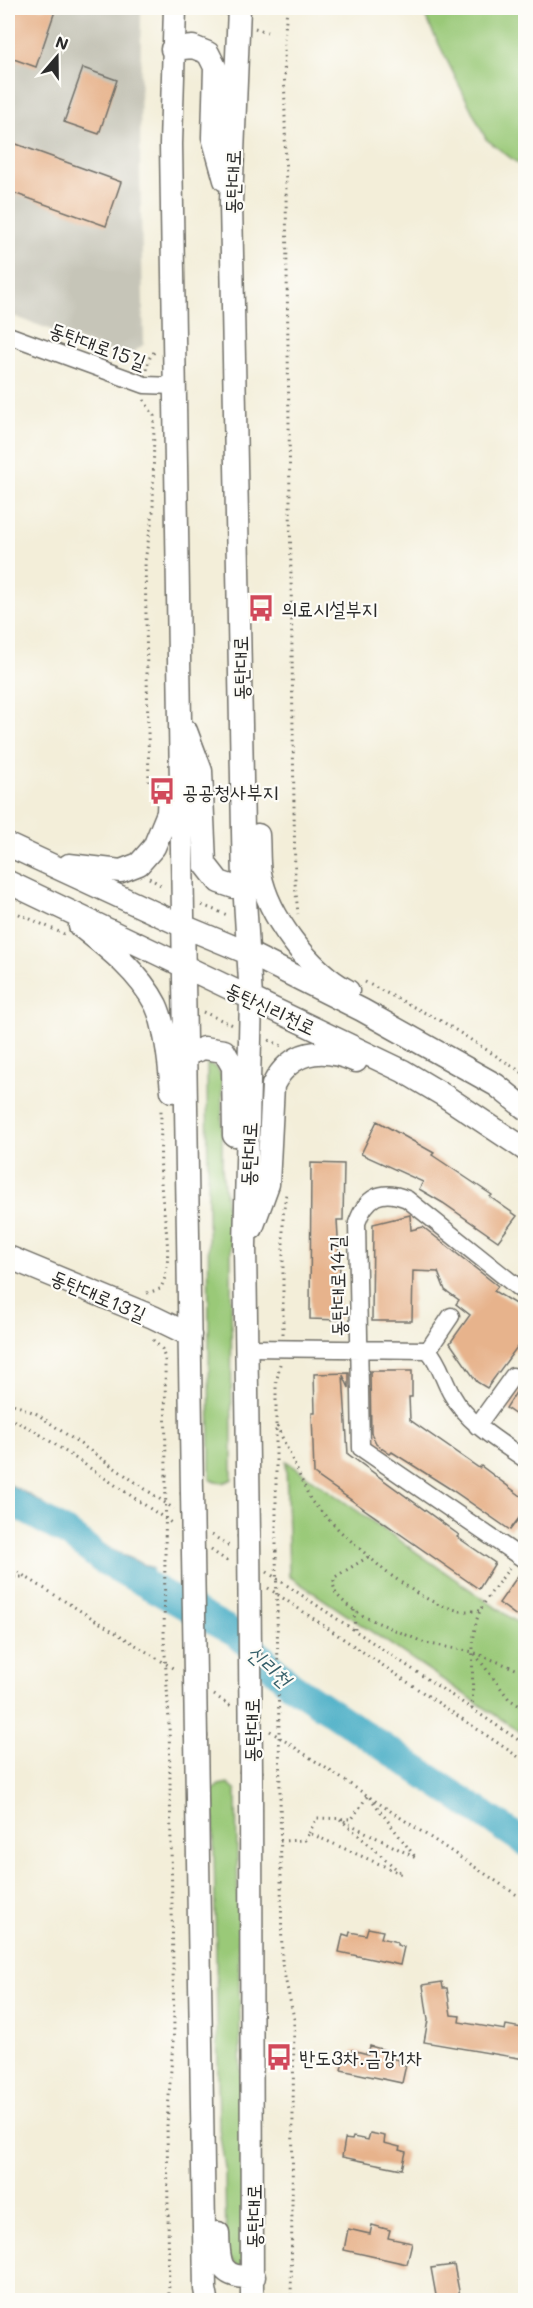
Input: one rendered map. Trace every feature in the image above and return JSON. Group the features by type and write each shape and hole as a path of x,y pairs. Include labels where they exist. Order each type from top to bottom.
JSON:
{"main road":[{"path":"175,8 171,144 203,2178 207,2301"},
{"name":"동탄대로","path":"238,8 231,202 244,883 251,998 245,1247 251,1773 254,2277 252,2301"},
{"path":"172,50 193,47 208,53 215,67 213,137 231,202"},
{"path":"39,859 81,868 121,871 139,864 154,847 168,813 169,759 180,716"},
{"path":"180,716 201,771 205,864 219,882 234,887 244,883"},
{"path":"241,729 256,796 260,873 270,901 294,944 336,985 393,1017 428,1045"},
{"name":"동탄신리천로","path":"8,845 183,926 248,953 362,1010 496,1085 525,1109"},
{"name":"동탄신리천로","path":"8,882 403,1071 525,1150"},
{"path":"51,902 129,968 156,1006 169,1056 188,1233"},
{"path":"185,1055 204,1048 224,1051 233,1067 235,1179 245,1247"},
{"path":"245,1247 268,1184 273,1085 279,1072 292,1060 308,1054 339,1053 400,1083 451,1113 485,1122"},
{"name":"동탄대로13길","path":"8,1257 153,1317 190,1335"},
{"path":"203,2178 215,2196 220,2263 228,2273 254,2277"}],"street":[{"name":"동탄대로15길","path":"8,335 145,385 175,386"},
{"name":"동탄대로14길","path":"523,1554 361,1448 357,1223 366,1204 372,1198 382,1195 396,1195 407,1199 525,1294"},
{"path":"452,1316 428,1350 435,1358 452,1397 477,1426 525,1460"},
{"name":"동탄대로14길","path":"246,1348 428,1350"},
{"path":"477,1426 513,1376"}],"path":[{"path":"287,8 284,42 298,915"},
{"path":"144,402 151,407 154,416 153,512 145,561 149,792"},
{"path":"8,909 67,935"},
{"path":"356,977 443,1022 525,1075"},
{"path":"136,1292 154,1292 160,1288 166,1275 166,1236 161,1184 161,1104"},
{"path":"286,1192 283,1215 283,1349 276,1384 276,1551 282,1964 294,2018 291,2301"},
{"path":"151,1339 162,1349 165,1359 164,1637 169,1721 174,2028 167,2124 169,2301"},
{"path":"276,1424 310,1501 368,1557 386,1572 439,1605 460,1611 479,1611"},
{"path":"472,1709 473,1652 479,1611 523,1554"},
{"path":"368,1557 335,1577 333,1584 336,1594 354,1610 425,1642 473,1652 525,1673"},
{"path":"8,1577 26,1577"},
{"path":"354,1610 354,1630"},
{"path":"473,1652 509,1699 525,1710"},
{"path":"280,1841 304,1840 317,1818 352,1819 368,1796 416,1858 340,1819"},
{"path":"309,1833 402,1874 340,1819"}],"shaded area":[{"path":"8,8 141,8 140,170 144,344 127,358 8,314"}],"green space":[{"path":"421,8 525,8 525,169 486,139"},
{"path":"207,1063 217,1068 222,1078 222,1168 231,1243 232,1479 221,1483 210,1479"},
{"path":"286,1461 525,1628 525,1735 289,1576"},
{"path":"228,1783 236,1790 244,2269 235,2264 226,2252 225,2168 219,2130 213,1790 219,1785"}],"water":[{"path":"8,1484 31,1496 112,1550 221,1599 219,1614 102,1560 8,1501"}],"pier":[{"path":"153,1565 223,1596 222,1615 217,1616 154,1587"}],"building":[{"path":"14,8 56,8 36,67 8,57 8,27"},
{"path":"83,68 117,80 99,134 64,122"},
{"path":"8,141 121,182 106,226 8,191"},
{"path":"377,1121 434,1153 432,1155 492,1195 490,1197 517,1216 498,1241 419,1189 423,1182 361,1154"},
{"path":"311,1163 344,1164 343,1220 337,1220 340,1273 338,1273 339,1320 310,1319"},
{"path":"410,1215 411,1230 423,1227 498,1286 494,1291 522,1308 521,1310 525,1313 525,1353 517,1347 487,1388 477,1382 450,1343 470,1315 456,1304 459,1300 445,1290 438,1272 413,1271 412,1321 372,1321 373,1224"},
{"path":"370,1371 412,1371 412,1397 409,1397 410,1420 479,1468 481,1466 525,1499 525,1510 510,1530 452,1490 377,1445 371,1433"},
{"path":"349,1373 349,1388 343,1375 348,1454 495,1563 479,1589 314,1474 312,1413 315,1413 314,1374"},
{"path":"525,1378 525,1421 506,1408"},
{"path":"522,1570 525,1571 525,1622 499,1603"},
{"path":"368,1928 383,1931 381,1938 397,1942 397,1945 404,1947 400,1965 339,1952 343,1934 349,1936 350,1932 366,1935"},
{"path":"442,1982 443,1988 447,1988 451,2015 460,2016 459,2022 505,2030 506,2025 522,2028 521,2034 525,2034 525,2059 424,2042 428,2020 423,1985"},
{"path":"370,2046 385,2050 383,2057 399,2060 399,2064 406,2065 402,2083 341,2070 345,2053 352,2054 352,2050 368,2054"},
{"path":"370,2133 385,2136 384,2143 400,2147 399,2150 406,2152 402,2169 342,2157 345,2139 352,2140 353,2137 368,2140"},
{"path":"372,2225 390,2230 388,2238 412,2243 407,2264 344,2250 348,2229 370,2234"},
{"path":"454,2265 461,2301 437,2301 431,2268"}],"waterway":[{"name":"신리천","path":"8,1500 70,1535 102,1560 238,1635 290,1684 526,1843"}],"place":[{"name":"의료시설부지","path":"261,608"},
{"name":"공공청사부지","path":"162,791"},
{"name":"반도3차.금강1차","path":"279,2057"}]}
